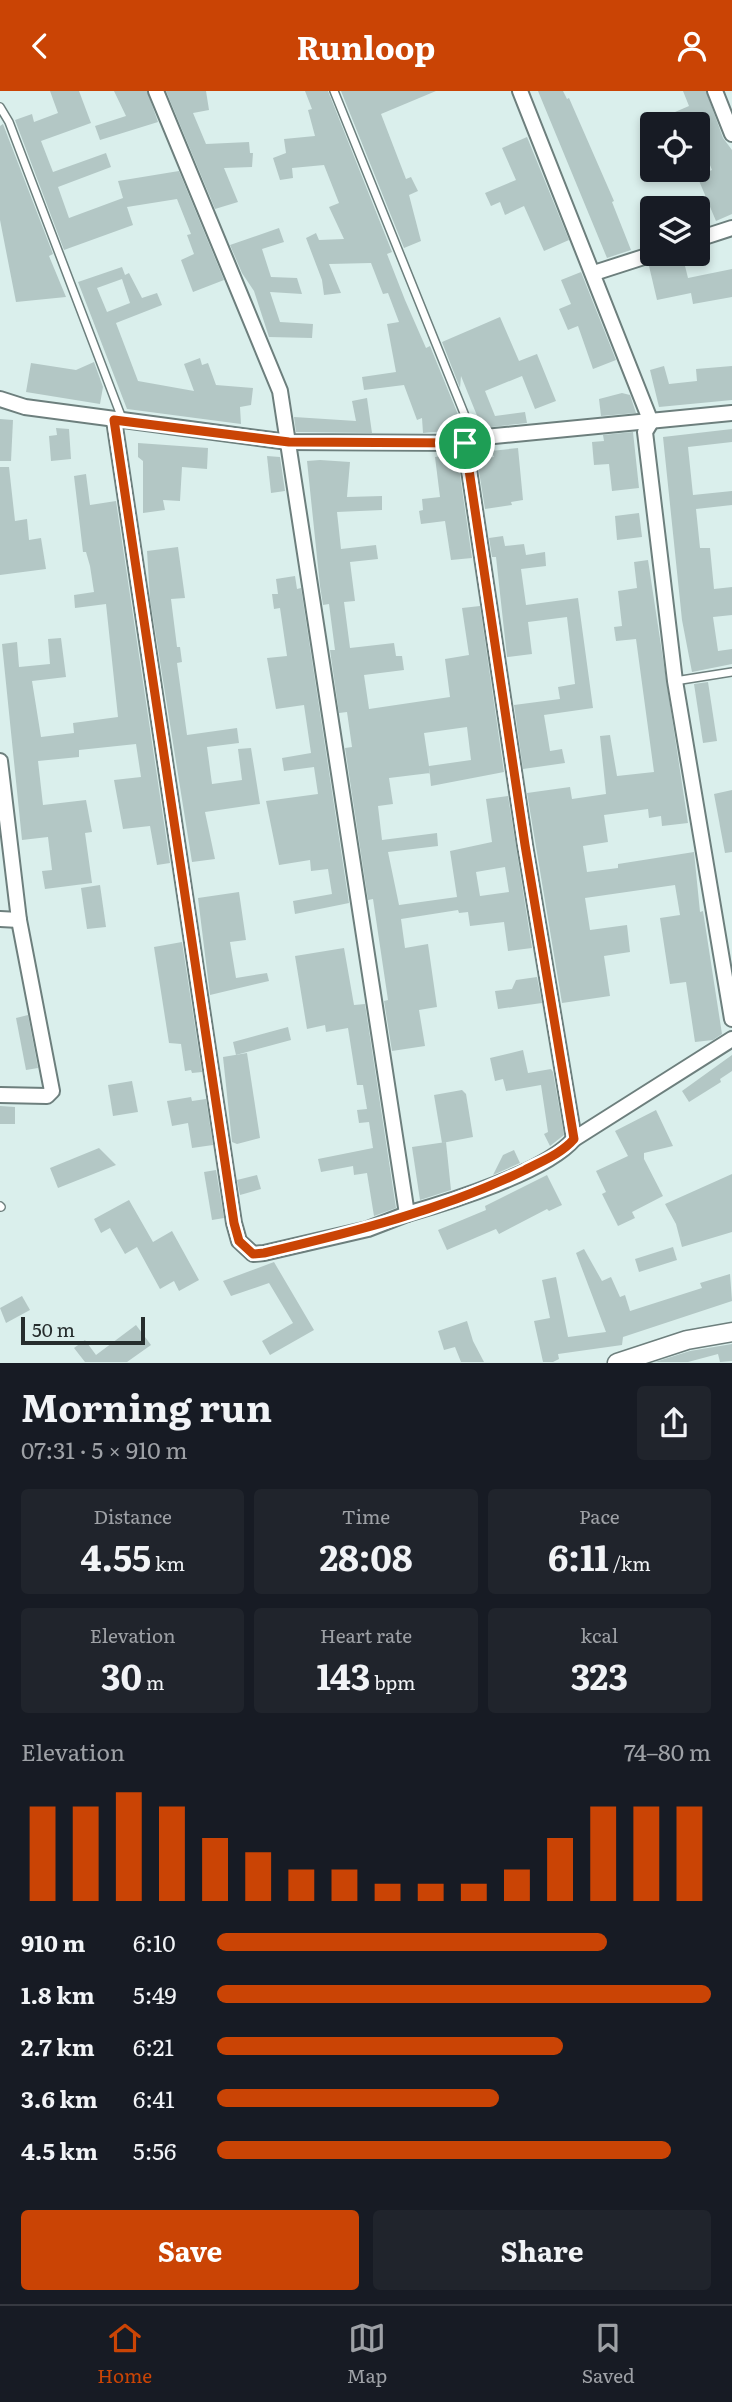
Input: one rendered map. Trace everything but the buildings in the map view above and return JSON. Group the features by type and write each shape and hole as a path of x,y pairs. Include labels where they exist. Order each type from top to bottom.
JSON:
{"street":[{"path":"156,91 280,391 407,1214"},
{"path":"520,91 651,422"},
{"path":"715,91 732,134"},
{"path":"710,235 732,228"},
{"path":"594,273 640,258"},
{"path":"0,399 25,407 118,421 289,442 470,440 732,413"},
{"path":"118,421 147,657 234,1223 239,1241 253,1254 264,1253 368,1229 499,1183 558,1153 574,1139 732,1039"},
{"path":"651,422 645,432 675,681 732,1019"},
{"path":"470,440 527,858 574,1139"},
{"path":"0,761 19,920 52,1091 47,1096 0,1095"},
{"path":"0,919 19,920"},
{"path":"617,1363 687,1340 732,1332"}],"lane":[{"path":"334,91 470,440"},
{"path":"0,107 9,122 118,421"},
{"path":"675,681 732,671"}],"route":[{"path":"114,420 289,442 465,443 474,519 512,743 525,845 574,1139 558,1153 499,1183 452,1201 368,1229 253,1254 239,1241 234,1223 201,994 147,657 114,420"}]}
